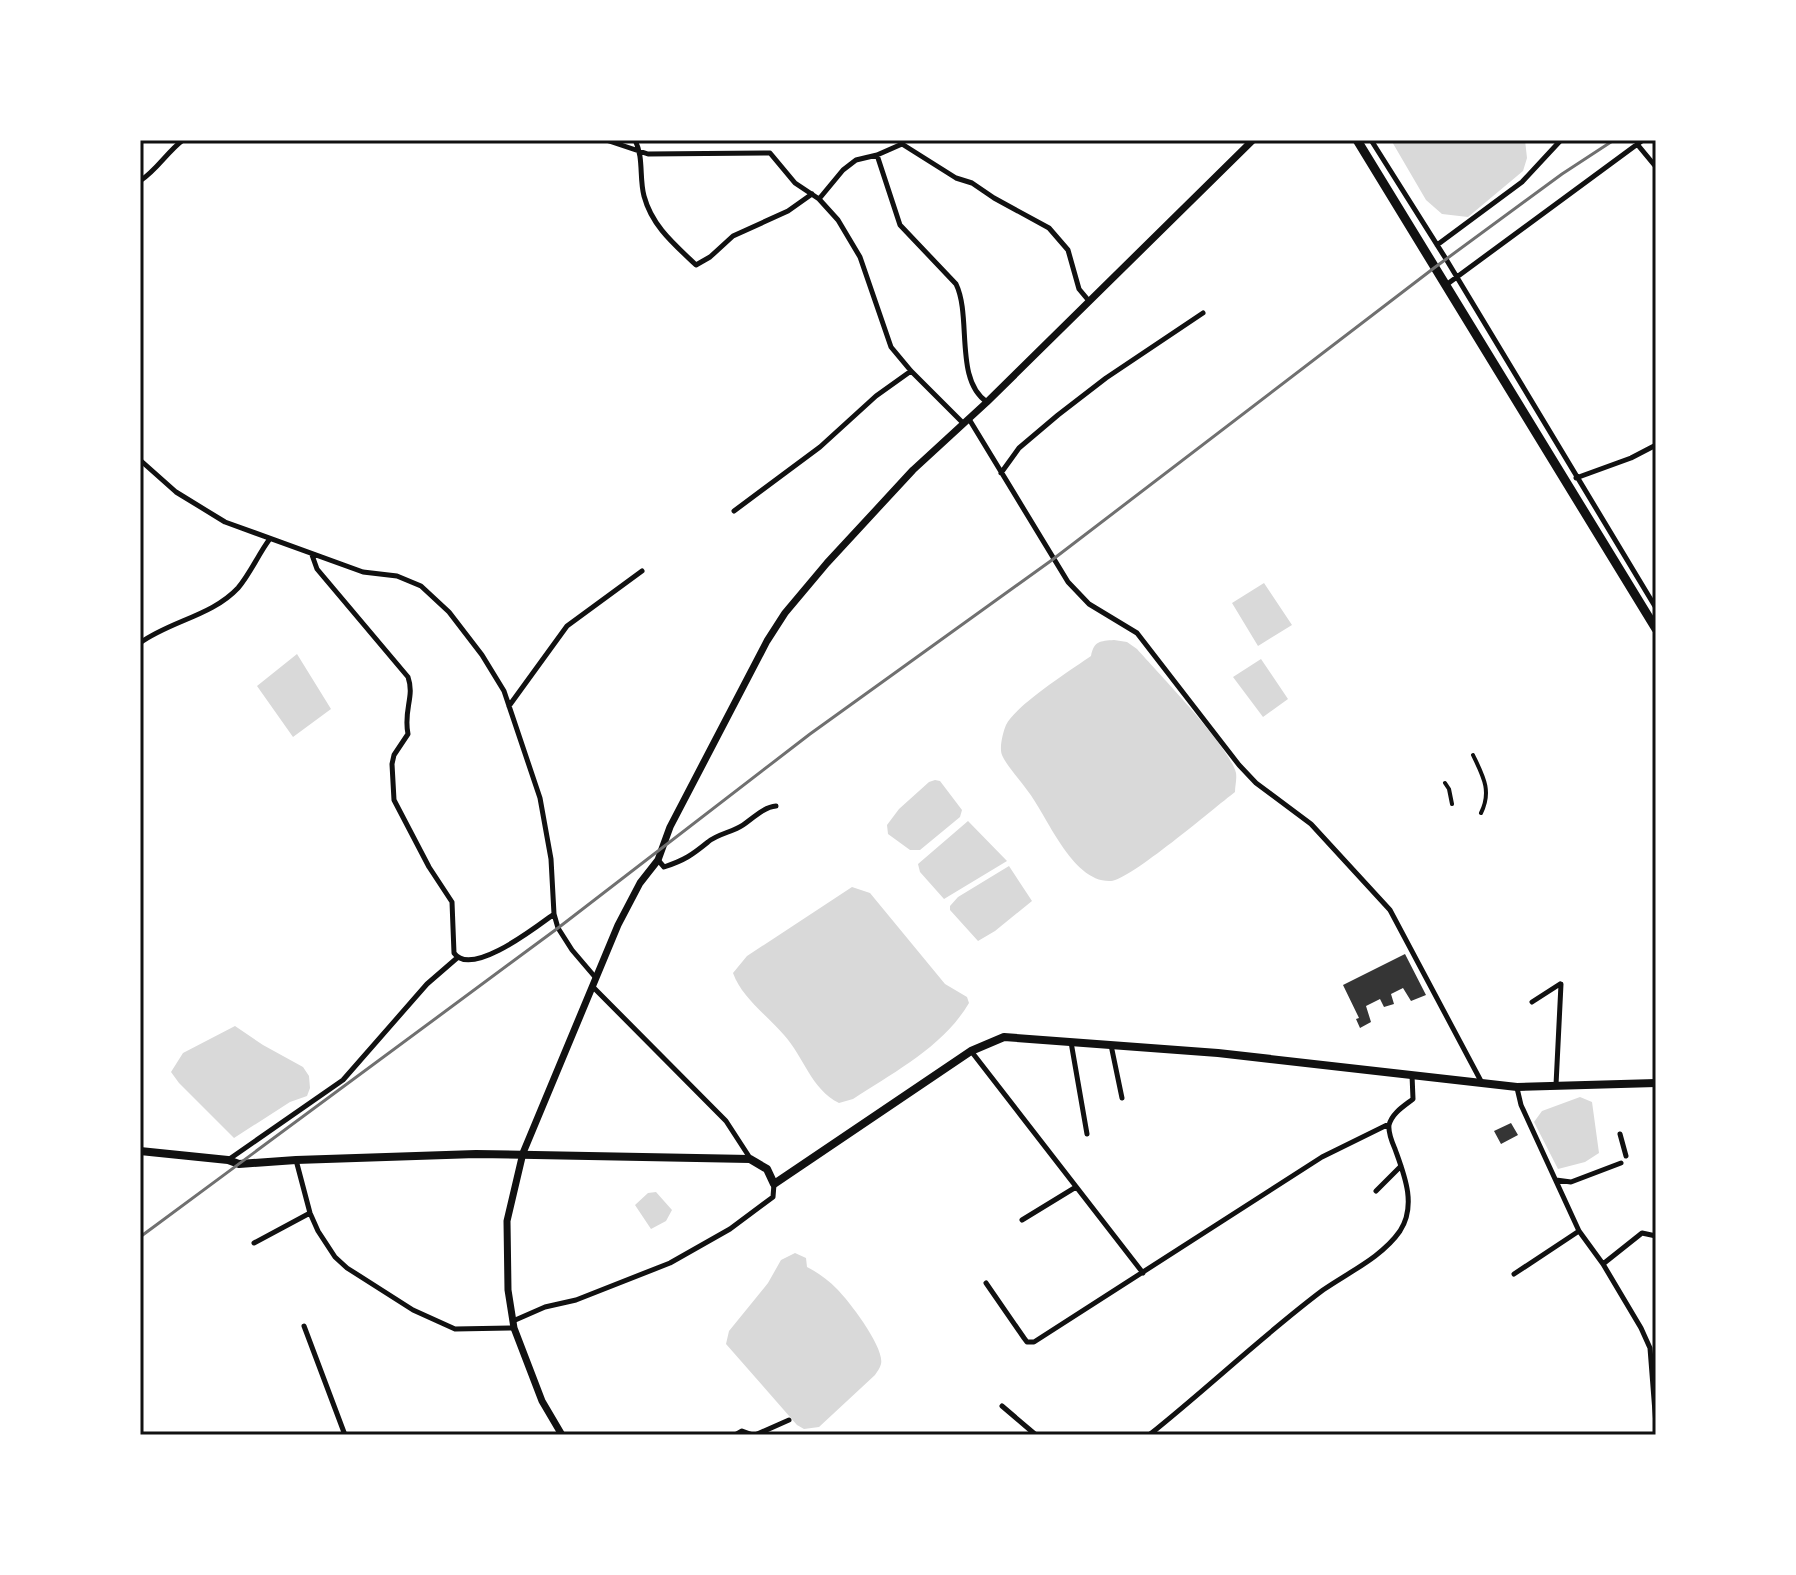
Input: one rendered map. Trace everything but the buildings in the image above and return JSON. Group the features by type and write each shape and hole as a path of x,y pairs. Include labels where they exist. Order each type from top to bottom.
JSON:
{"highway":[{"path":"1357,140 1656,629"}],"main road":[{"path":"140,1151 228,1160 239,1164 523,1153 750,1159 767,1169 774,1184 971,1051 1004,1037 1218,1053 1517,1087 1656,1083"}],"street":[{"path":"140,181 183,140"},
{"path":"606,140 648,154 770,153 795,183 819,199 838,220 860,257 891,347 911,371 965,420 1068,582 1089,604 1137,633 1239,765 1256,783 1311,824 1390,910 1482,1083"},
{"path":"635,140 641,152 643,194 657,227 696,265 704,262 733,236 788,211 812,194"},
{"path":"562,1435 542,1401 513,1324 508,1290 507,1221 523,1153 618,925 640,883 658,860 670,827 767,641 785,613 873,511 1253,140"},
{"path":"1371,140 1656,608"},
{"path":"1437,245 1522,182 1561,140"},
{"path":"1446,286 1640,142 1656,167"},
{"path":"819,199 843,170 856,160 902,144 956,178 972,183 1049,228 1068,250 1079,289 1089,301"},
{"path":"877,155 900,225 956,284 962,296 972,383 979,397 987,402"},
{"path":"1001,473 1019,448 1058,415 1106,378 1203,313"},
{"path":"734,511 820,447 876,396 911,371"},
{"path":"1576,478 1631,458 1656,445"},
{"path":"140,460 200,509 269,540 312,555 363,572 397,576 421,586 449,612 482,655 504,691 540,798 551,859 554,914 558,928 594,982 716,1110 736,1133 750,1159"},
{"path":"140,643 159,630 201,613 229,596 239,587 269,540"},
{"path":"312,555 317,569 408,677 411,695 404,717 408,734 394,755 392,786 397,809 452,902 454,953 457,958 475,960 495,952 554,914"},
{"path":"509,706 567,626 642,571"},
{"path":"1473,755 1488,790 1481,813"},
{"path":"1445,783 1452,804"},
{"path":"658,860 664,867 679,862 702,850 708,842 767,808 776,806"},
{"path":"228,1160 343,1080 419,992 457,958"},
{"path":"1532,1002 1561,984 1556,1085"},
{"path":"1071,1042 1087,1134"},
{"path":"1111,1045 1122,1098"},
{"path":"971,1051 1143,1273"},
{"path":"986,1283 1024,1338 1030,1342 1039,1340 1322,1157 1389,1124 1396,1112 1413,1099 1412,1075"},
{"path":"1517,1087 1521,1105 1579,1231 1603,1264 1650,1348 1656,1425"},
{"path":"1149,1435 1287,1319 1392,1240 1404,1224 1408,1188 1391,1140 1389,1124"},
{"path":"1620,1134 1626,1156"},
{"path":"296,1160 310,1213 335,1257 413,1310 455,1329 513,1324 545,1307 576,1300 670,1263 753,1213 773,1197 774,1184"},
{"path":"1555,1179 1571,1182 1621,1163"},
{"path":"1376,1191 1401,1166"},
{"path":"1022,1220 1076,1187"},
{"path":"254,1243 310,1213"},
{"path":"1514,1274 1579,1231"},
{"path":"1603,1264 1642,1233 1656,1236"},
{"path":"304,1326 345,1435"},
{"path":"1002,1406 1036,1435"},
{"path":"735,1435 742,1431 754,1435 789,1420"}],"shaded area":[{"path":"1391,140 1525,140 1527,158 1523,171 1468,217 1442,214 1426,200"},
{"path":"1264,583 1292,625 1258,646 1232,603"},
{"path":"1114,640 1127,642 1137,649 1176,692 1221,746 1231,761 1236,778 1235,792 1153,857 1111,881 1097,879 1073,860 1007,763 1001,748 1006,725 1021,708 1091,656 1098,643"},
{"path":"297,654 331,709 293,737 257,686"},
{"path":"1261,659 1288,699 1263,717 1233,677"},
{"path":"935,780 940,781 962,810 960,817 920,850 910,850 888,834 887,825 899,809"},
{"path":"968,821 1007,861 944,899 920,872 918,864"},
{"path":"1009,866 1032,901 978,941 950,910 950,906 958,897"},
{"path":"852,887 870,893 945,984 967,997 969,1003 932,1046 853,1099 839,1103 821,1090 791,1044 749,998 733,973 747,956"},
{"path":"235,1026 303,1067 309,1076 310,1088 307,1096 290,1102 234,1138 171,1072 183,1053"},
{"path":"1580,1097 1592,1102 1599,1153 1585,1162 1558,1169 1534,1122 1542,1111"},
{"path":"656,1192 672,1210 666,1221 651,1229 635,1205 648,1193"},
{"path":"795,1253 806,1258 807,1267 842,1295 865,1325 881,1357 881,1365 875,1375 819,1427 804,1429 797,1425 726,1344 729,1331 768,1283 781,1260"}],"railway":[{"path":"140,1237 558,928 810,734 1052,560 1434,268 1562,174 1614,140"}]}
